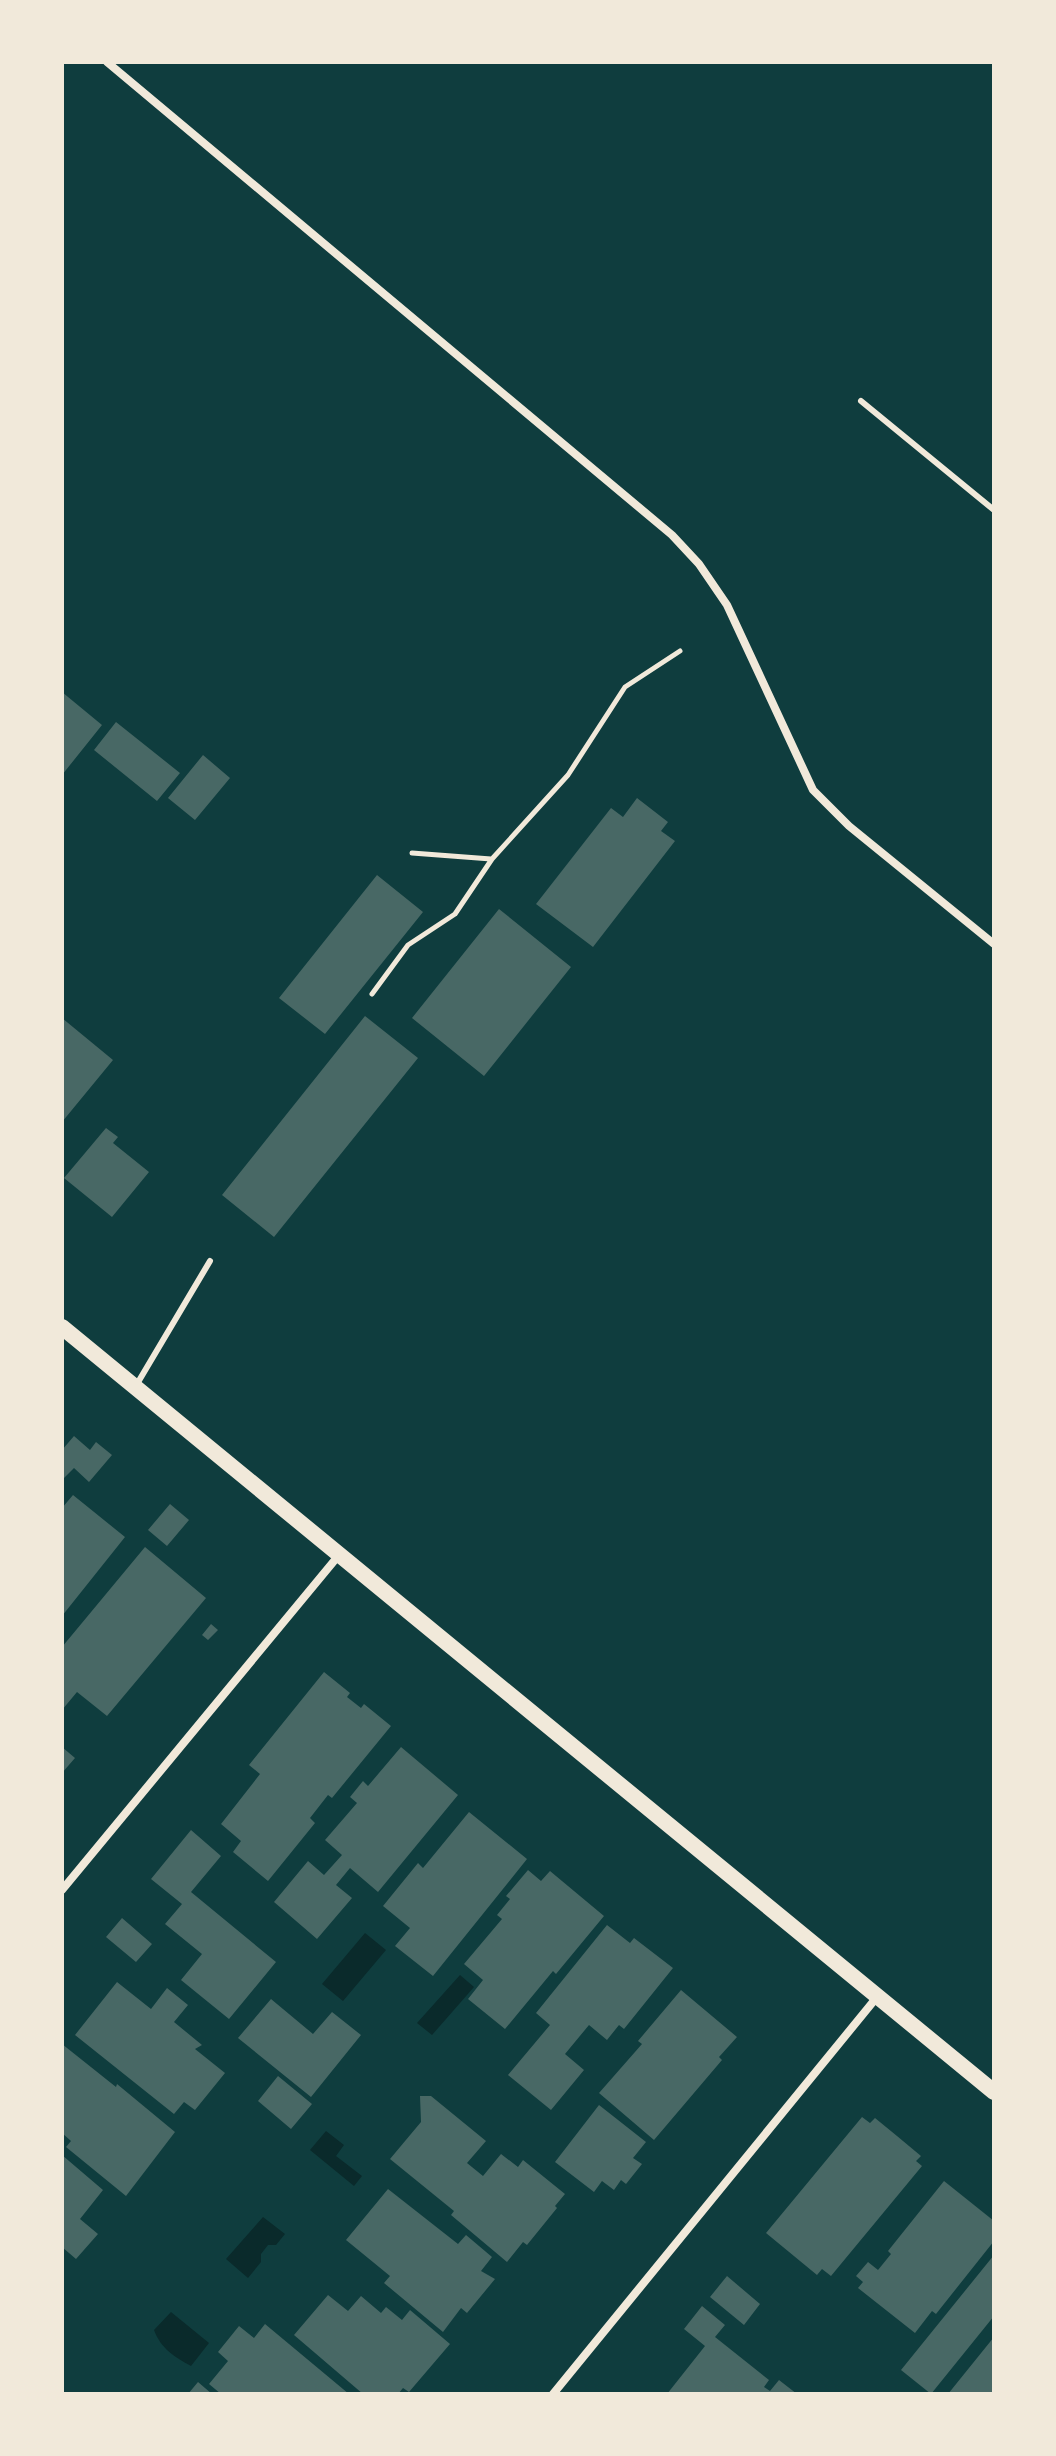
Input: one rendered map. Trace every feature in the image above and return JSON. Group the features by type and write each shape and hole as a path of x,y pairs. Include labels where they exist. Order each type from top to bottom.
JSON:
{"main road":[{"path":"62,1327 993,2091"}],"street":[{"path":"107,62 672,535 699,564 727,605 813,790 849,826 994,944"},
{"path":"62,1890 339,1555"},
{"path":"553,2394 877,1997"}],"lane":[{"path":"861,401 994,510"},
{"path":"135,1387 210,1261"}],"path":[{"path":"372,994 408,945 455,914 492,859 568,775 625,687 680,651"},
{"path":"412,853 492,859"}],"water":[{"path":"365,1933 386,1950 343,2001 322,1984"},
{"path":"460,1975 474,1987 432,2035 417,2023"},
{"path":"326,2131 344,2145 336,2156 362,2176 354,2186 310,2150"},
{"path":"263,2217 285,2234 276,2245 268,2245 261,2254 261,2262 248,2278 226,2259"},
{"path":"171,2312 209,2343 191,2366 174,2356 154,2330"}],"building":[{"path":"62,692 102,725 62,775"},
{"path":"116,722 180,773 157,801 94,750"},
{"path":"203,755 230,778 195,820 168,798"},
{"path":"637,798 668,822 661,831 675,841 593,947 536,904 611,808 623,817"},
{"path":"377,875 423,912 325,1034 279,998"},
{"path":"499,909 571,967 484,1076 412,1018"},
{"path":"365,1016 418,1058 274,1237 222,1195"},
{"path":"62,1018 113,1060 62,1122"},
{"path":"106,1128 118,1137 113,1143 149,1172 112,1217 64,1178"},
{"path":"74,1436 90,1450 96,1442 112,1455 89,1482 74,1468 62,1480 62,1450"},
{"path":"73,1495 125,1537 62,1616 62,1508"},
{"path":"170,1504 189,1520 167,1546 148,1530"},
{"path":"145,1547 206,1598 107,1716 77,1692 62,1710 62,1647"},
{"path":"211,1624 218,1630 208,1640 202,1635"},
{"path":"324,1672 350,1693 347,1697 361,1708 364,1704 391,1726 332,1798 328,1795 310,1818 315,1823 268,1881 233,1852 241,1841 221,1824 260,1774 249,1765"},
{"path":"62,1747 75,1758 62,1773"},
{"path":"401,1747 458,1795 378,1892 350,1868 336,1885 352,1898 317,1939 274,1902 308,1861 324,1875 342,1855 325,1840 357,1803 350,1797 363,1781 368,1786"},
{"path":"469,1812 527,1859 433,1976 395,1946 410,1928 383,1906 418,1863 423,1868"},
{"path":"191,1830 221,1856 191,1892 276,1962 229,2019 181,1980 202,1954 165,1924 182,1904 151,1879"},
{"path":"528,1870 541,1881 550,1871 604,1916 505,2029 468,1999 483,1980 464,1964 502,1919 497,1915 510,1899 506,1896"},
{"path":"122,1918 152,1944 136,1962 106,1937"},
{"path":"607,1925 630,1943 634,1938 673,1968 624,2029 619,2025 607,2040 589,2025 565,2054 584,2070 551,2110 508,2075 550,2025 536,2013"},
{"path":"117,1982 151,2009 167,1988 188,2005 174,2022 202,2045 195,2049 225,2073 195,2110 184,2102 174,2114 75,2035"},
{"path":"681,1990 737,2037 719,2057 722,2060 654,2140 599,2093 642,2044 638,2041"},
{"path":"271,1999 313,2034 332,2012 361,2035 311,2097 238,2038"},
{"path":"62,2044 175,2132 126,2196 66,2147 71,2141 62,2133"},
{"path":"278,2076 312,2104 291,2129 258,2101"},
{"path":"420,2096 431,2096 486,2141 467,2163 483,2176 501,2154 518,2167 523,2160 565,2194 527,2245 523,2242 507,2262 451,2215 454,2211 390,2159 421,2122"},
{"path":"599,2105 646,2142 633,2158 642,2164 626,2184 621,2180 614,2190 602,2181 594,2192 555,2162"},
{"path":"862,2117 870,2123 875,2118 921,2156 916,2161 922,2166 831,2276 822,2269 817,2275 766,2233"},
{"path":"62,2155 103,2190 80,2219 98,2234 76,2259 62,2247"},
{"path":"944,2181 994,2221 994,2241 936,2314 932,2311 915,2333 858,2288 863,2282 856,2276 868,2262 878,2270 891,2254 888,2251"},
{"path":"388,2189 458,2244 466,2235 492,2257 481,2271 495,2279 467,2313 461,2308 443,2332 384,2283 390,2276 346,2240"},
{"path":"994,2255 994,2316 931,2394 901,2370"},
{"path":"727,2276 760,2304 744,2325 710,2297"},
{"path":"328,2295 348,2311 361,2296 381,2313 386,2307 402,2320 410,2310 450,2344 409,2392 403,2388 398,2394 363,2394 294,2335"},
{"path":"702,2306 725,2325 715,2337 769,2380 764,2387 770,2391 779,2380 797,2394 667,2394 705,2346 684,2329"},
{"path":"265,2324 349,2394 221,2394 209,2384 228,2361 218,2352 239,2326 254,2338"},
{"path":"994,2337 994,2394 948,2394"},
{"path":"198,2382 212,2394 188,2394"}]}
